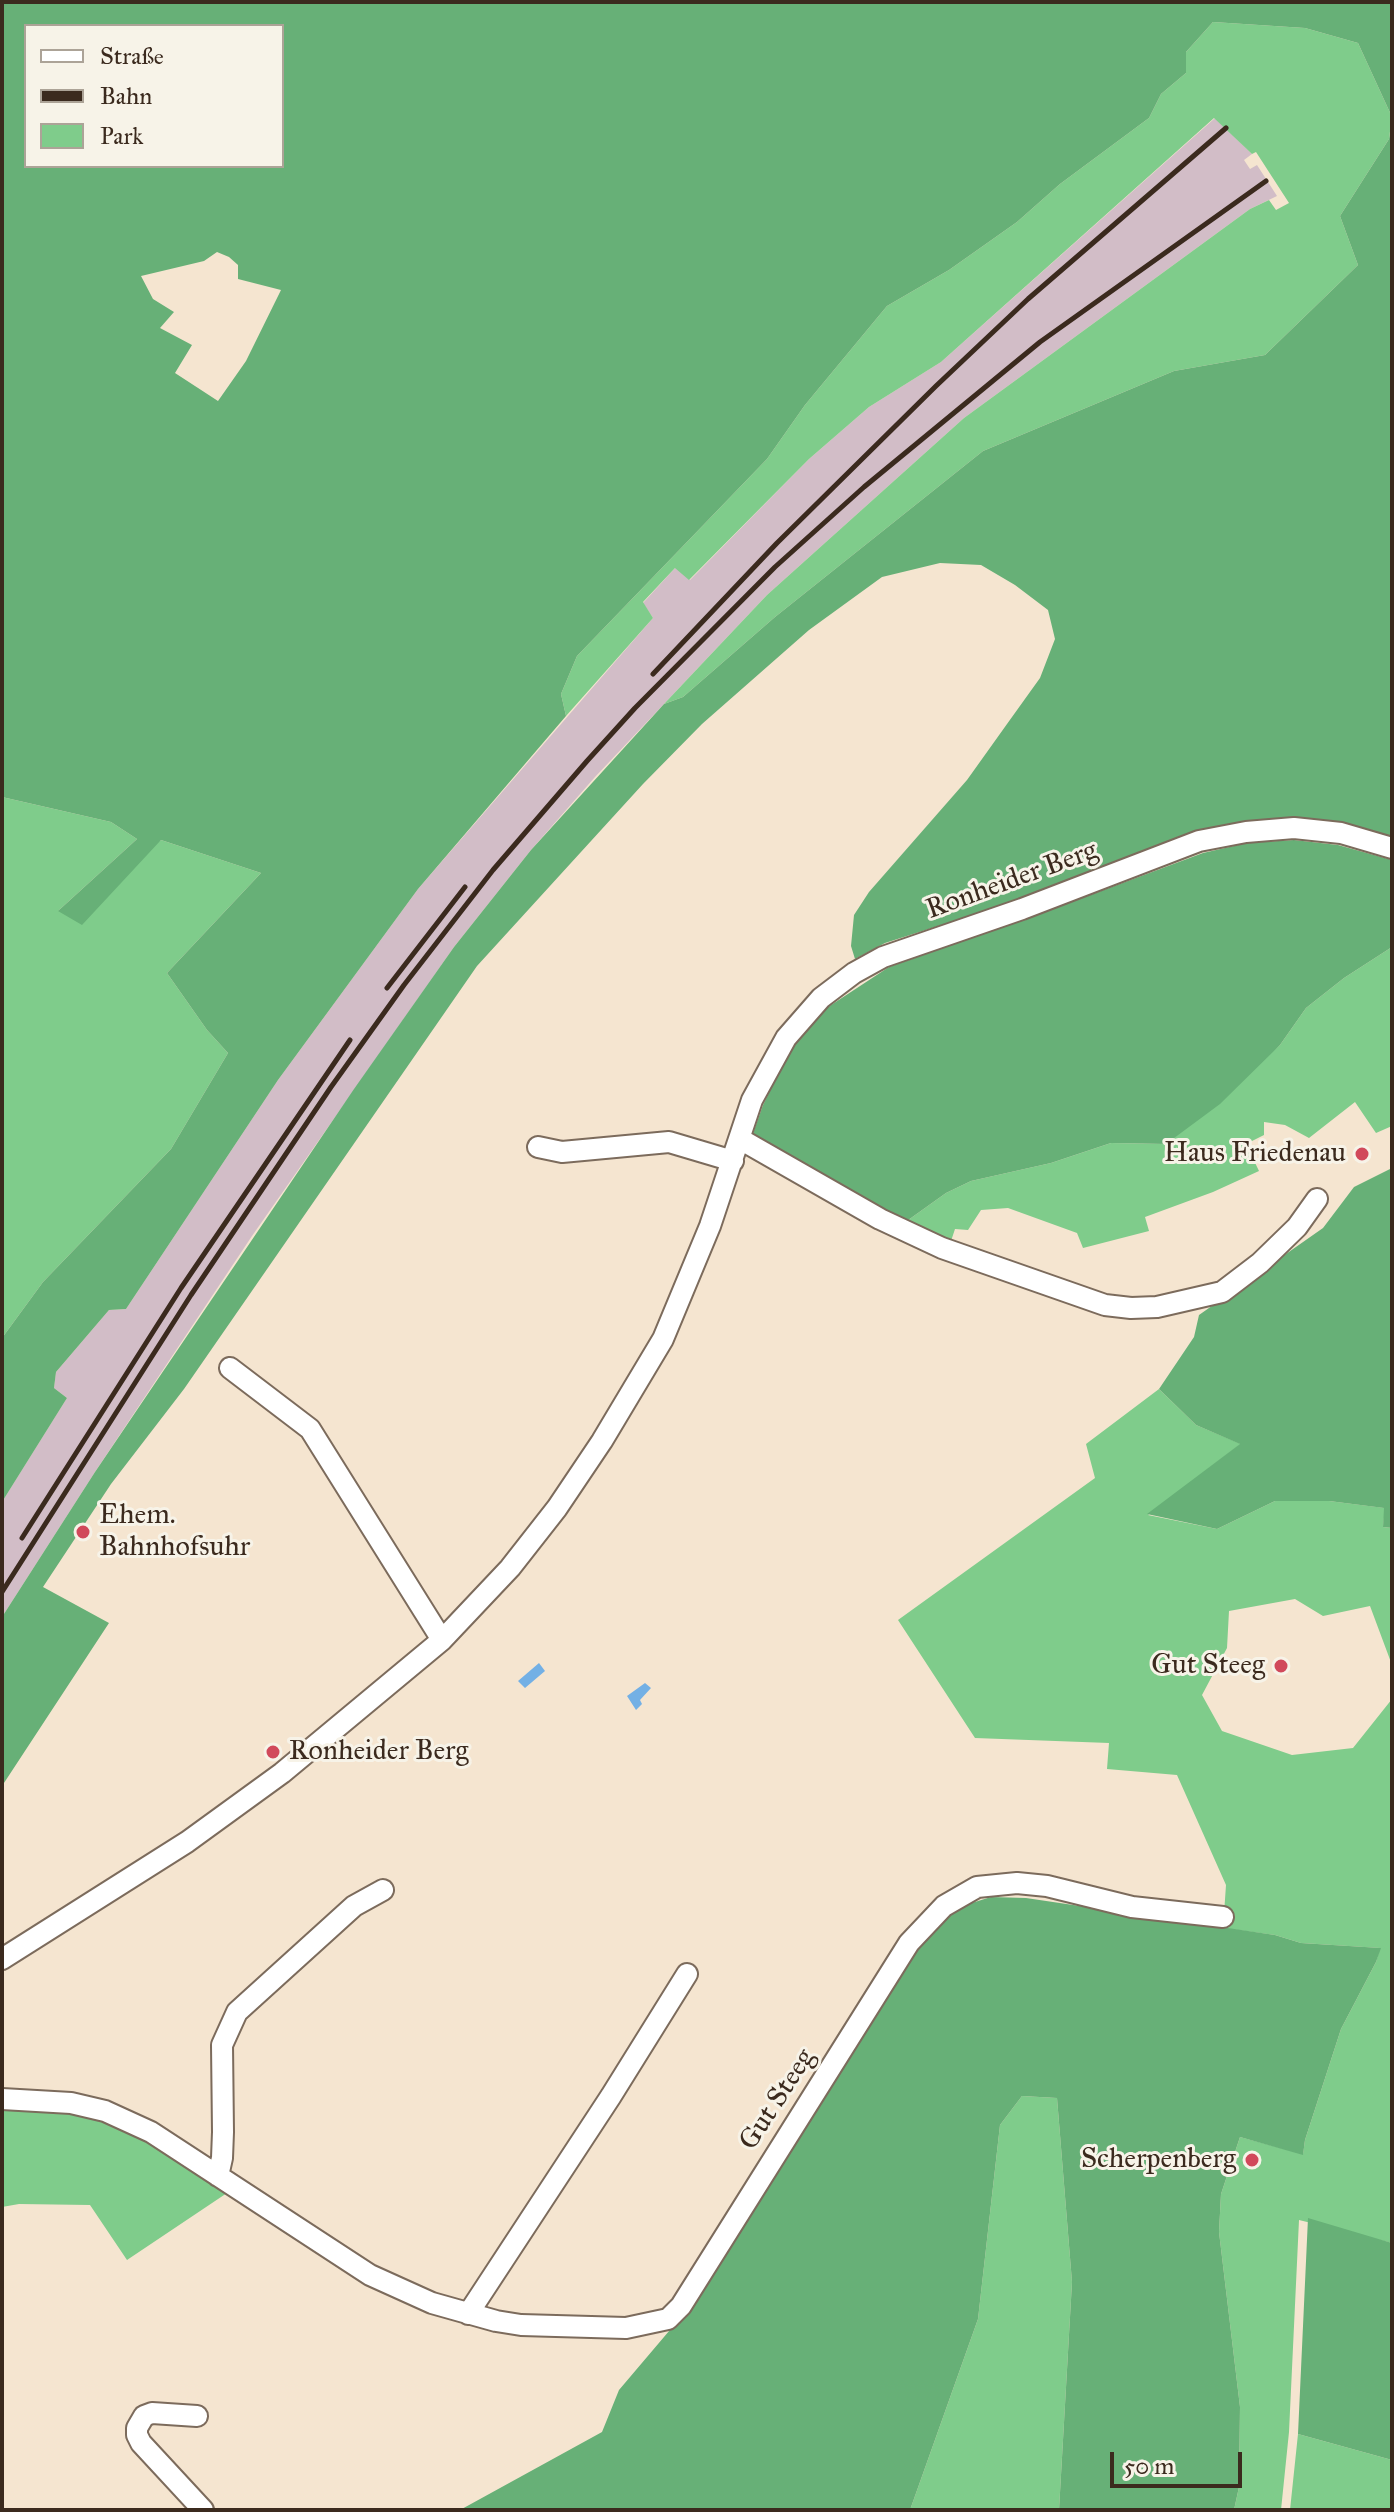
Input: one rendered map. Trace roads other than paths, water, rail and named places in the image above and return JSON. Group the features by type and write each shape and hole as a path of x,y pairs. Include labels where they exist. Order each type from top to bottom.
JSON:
{"street":[{"name":"Ronheider Berg","path":"2,1959 195,1836 319,1745 442,1640 510,1568 557,1508 602,1441 663,1339 710,1226 752,1100 780,1048 799,1021 821,998 854,973 883,957 1022,909 1199,841 1246,832 1294,828 1341,833 1392,848"},
{"path":"740,1139 880,1219 942,1248 1105,1305 1131,1308 1157,1307 1222,1292 1260,1263 1297,1227 1317,1199"},
{"path":"538,1147 562,1152 669,1142 733,1161"},
{"path":"230,1368 310,1429 442,1640"},
{"name":"Gut Steeg","path":"2,2099 71,2103 105,2111 151,2132 370,2275 432,2303 521,2325 626,2328 668,2319 694,2288 909,1943 944,1906 959,1895 977,1887 1017,1883 1047,1886 1142,1909 1223,1917"},
{"path":"218,2176 223,2132 222,2045 237,2012 354,1906 383,1890"},
{"path":"468,2314 687,1974"},
{"path":"197,2416 152,2413 144,2416 137,2428 137,2435 203,2510"}],"water":[{"path":"539,1663 545,1671 525,1688 518,1681"},
{"path":"645,1683 651,1688 636,1710 627,1696"}],"railway":[{"path":"653,674 777,543 936,386 1028,299 1226,128"},
{"path":"2,1592 191,1295 331,1087 404,985 493,870 587,761 635,708 775,567 864,487 1040,342 1266,181"},
{"path":"387,988 465,887"},
{"path":"22,1538 181,1288 350,1040"}],"place":[{"name":"Haus Friedenau","path":"1362,1154"},
{"name":"Ehem. Bahnhofsuhr","path":"83,1532"},
{"name":"Gut Steeg","path":"1281,1666"},
{"name":"Ronheider Berg","path":"273,1752"},
{"name":"Scherpenberg","path":"1252,2160"}]}
